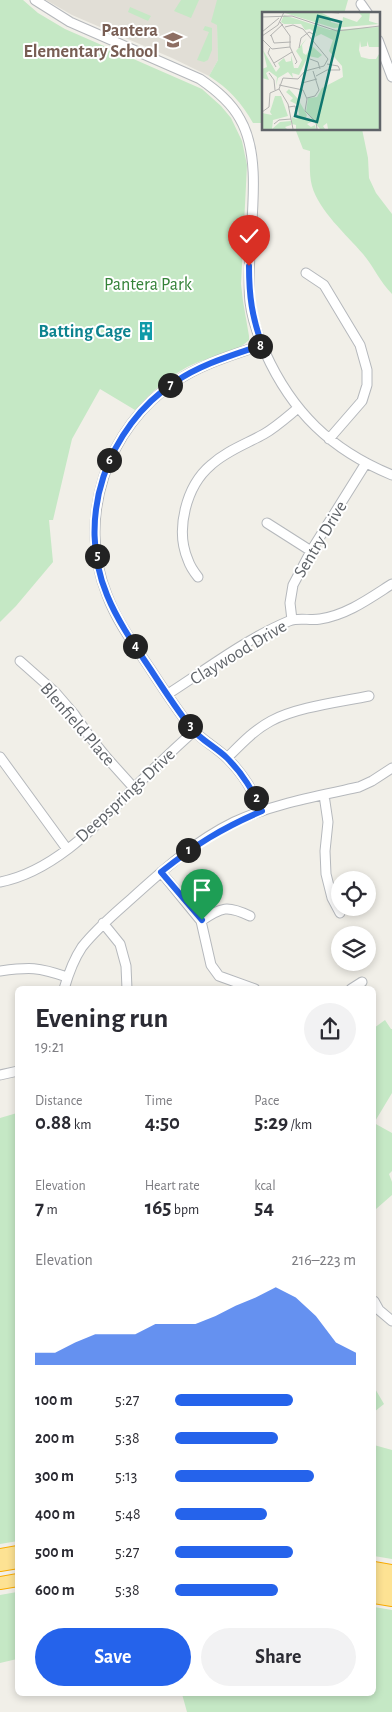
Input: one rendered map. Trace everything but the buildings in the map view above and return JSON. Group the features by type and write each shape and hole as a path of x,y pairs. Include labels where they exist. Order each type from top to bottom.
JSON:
{"highway":[{"path":"0,1555 15,1552"},
{"path":"0,1565 15,1562"},
{"path":"376,1568 392,1571"},
{"path":"0,1575 15,1572"},
{"path":"376,1579 392,1582"},
{"path":"0,1583 15,1580"},
{"path":"376,1588 392,1591"},
{"path":"376,1598 392,1600"}],"street":[{"path":"35,0 70,22 200,79 219,93 236,111 248,136 253,164 249,288 253,320 262,345 275,375 298,408 329,439 347,453 392,475"},
{"path":"361,4 367,12"},
{"path":"380,45 392,77"},
{"path":"306,273 324,285 360,345 367,370 367,385 362,401 329,439"},
{"path":"262,345 198,369 175,381 138,413 124,432 104,471 98,496 95,522 95,547 106,594 126,632 194,731 227,758 248,782 262,811"},
{"path":"198,577 188,560 182,522 195,483 209,466 217,460 266,433 298,408"},
{"name":"Sentry Drive","path":"292,620 290,603 293,585 311,551 366,463"},
{"path":"267,523 311,551"},
{"name":"Claywood Drive","path":"168,694 264,633 292,620 320,619 346,611 392,584"},
{"name":"Blenfield Place","path":"20,661 62,700 95,744 134,788"},
{"path":"227,758 253,733 272,720 299,711 369,696"},
{"name":"Deepsprings Drive","path":"0,882 34,871 67,849 99,824 194,731"},
{"path":"0,757 67,849"},
{"path":"65,986 67,977 82,948 103,924 188,850 211,835 262,811 372,782 391,773"},
{"path":"324,795 328,822 325,851 326,874 331,894"},
{"path":"161,872 202,920 211,965 219,976 247,986"},
{"path":"202,920 219,909 238,910 250,916"},
{"path":"103,924 120,944 126,966 127,986"},
{"path":"0,971 27,967 43,968 67,977"},
{"path":"356,986 362,982"},
{"path":"0,1075 15,1072"},
{"path":"377,1313 392,1321"}],"shaded area":[{"name":"Pantera Elementary School","path":"46,0 217,0 218,60 209,76 72,15"}],"green space":[{"name":"Pantera Park","path":"0,0 23,0 38,13 65,29 202,89 231,118 242,141 247,165 241,284 249,340 238,348 187,367 155,389 135,410 100,389 72,439 53,520 49,520 53,562 0,622"},
{"path":"181,0 199,0 191,18 174,11"},
{"path":"217,0 348,0 345,12 262,12 262,123 253,123 234,96 209,76 218,60 217,25 211,22"},
{"path":"130,7 151,16 148,21 128,12"},
{"path":"205,26 212,28 212,50 208,60 204,62 197,60 209,32 203,30"},
{"path":"294,130 362,130 368,158 369,178 376,193 392,214 392,294 363,254 334,222 321,204 311,182 310,151 303,149 296,131"},
{"path":"385,1020 392,1029 392,1093 376,1120 376,1027"},
{"path":"15,1114 15,1542 0,1544 0,1118"},
{"path":"376,1124 392,1133 392,1171 389,1174 392,1182 392,1195 376,1209"},
{"path":"376,1390 384,1404 376,1410"},
{"path":"376,1446 392,1450 392,1559 376,1556"},
{"path":"15,1592 15,1659 0,1663 0,1595"},
{"path":"376,1607 392,1610 392,1712 187,1712 183,1696 376,1696"}],"place":[{"name":"Pantera Elementary School","path":"173,40"},
{"name":"Batting Cage","path":"146,331"}],"route":[{"path":"202,920 161,872 188,850 211,835 262,811 248,782 227,758 194,731 130,640 106,594 95,547 95,522 98,496 104,471 124,432 138,413 175,381 222,359 262,345 253,320 250,303 249,266"}]}
